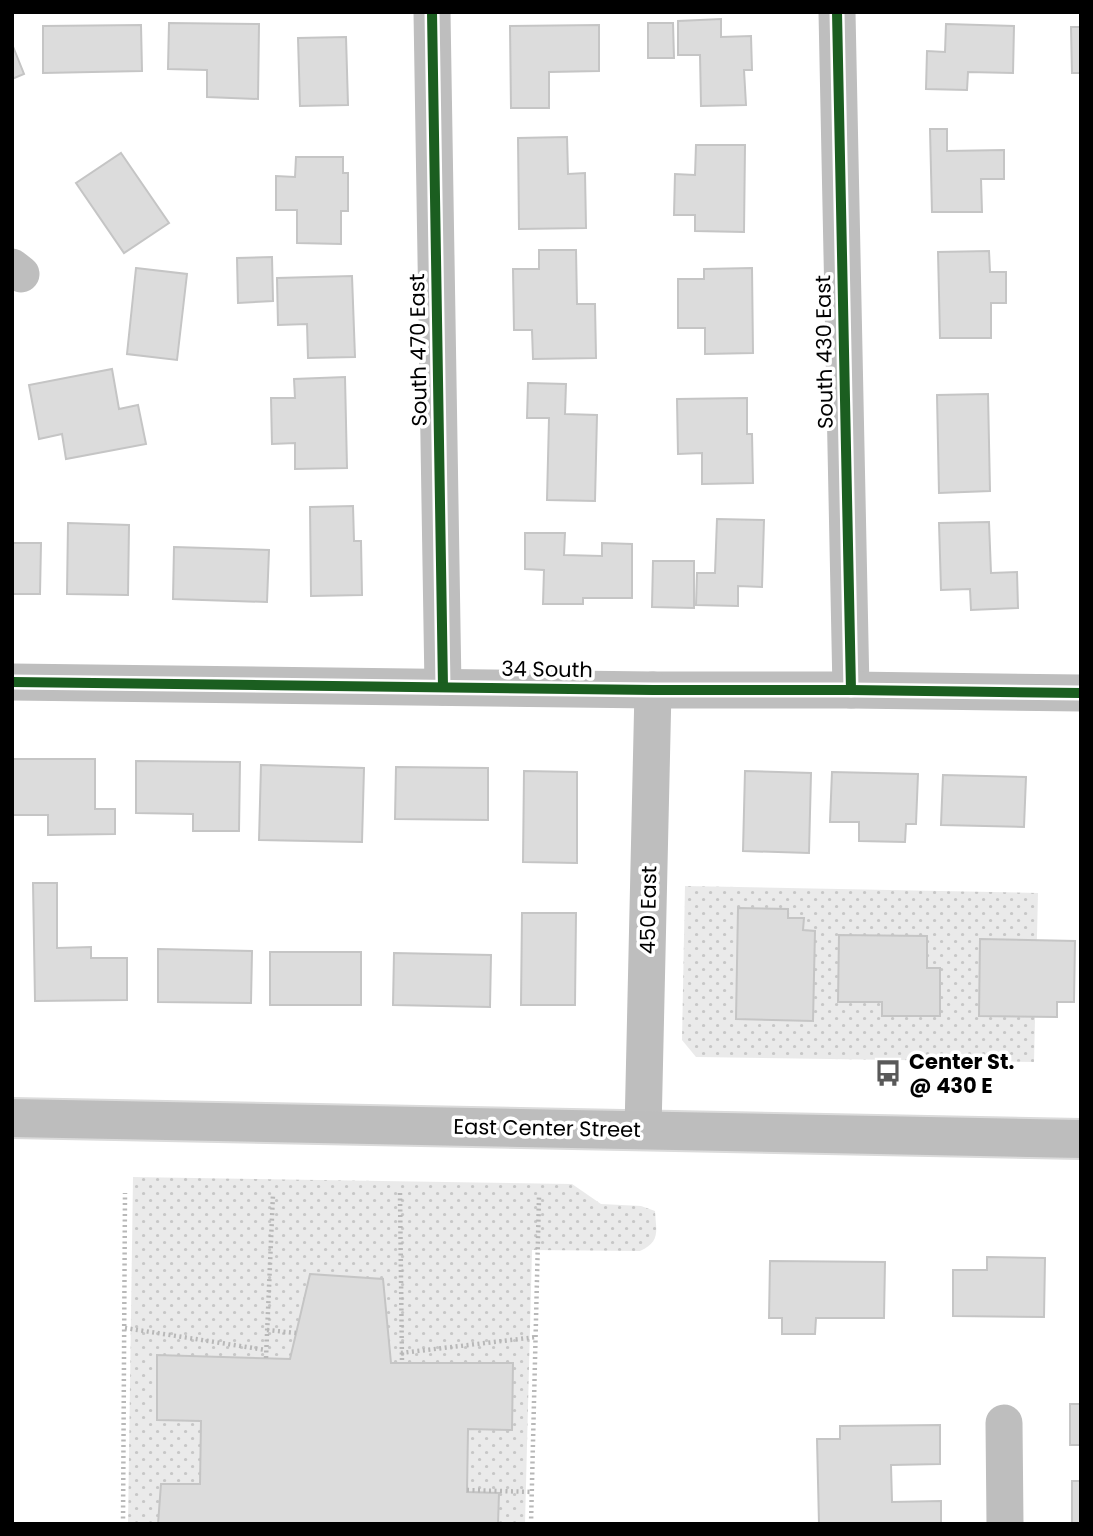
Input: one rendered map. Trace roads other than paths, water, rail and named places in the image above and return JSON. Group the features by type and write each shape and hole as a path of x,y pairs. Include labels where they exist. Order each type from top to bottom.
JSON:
{"main road":[{"name":"East Center Street","path":"12,1118 1081,1139"}],"street":[{"name":"South 470 East","path":"432,12 443,687"},
{"name":"South 430 East","path":"837,12 851,690"},
{"name":"34 South","path":"12,682 1081,693"},
{"name":"450 East","path":"643,1130 653,690"},
{"path":"1004,1423 1005,1524"}],"place":[{"name":"Center St. @ 430 E","path":"888,1073"}]}
